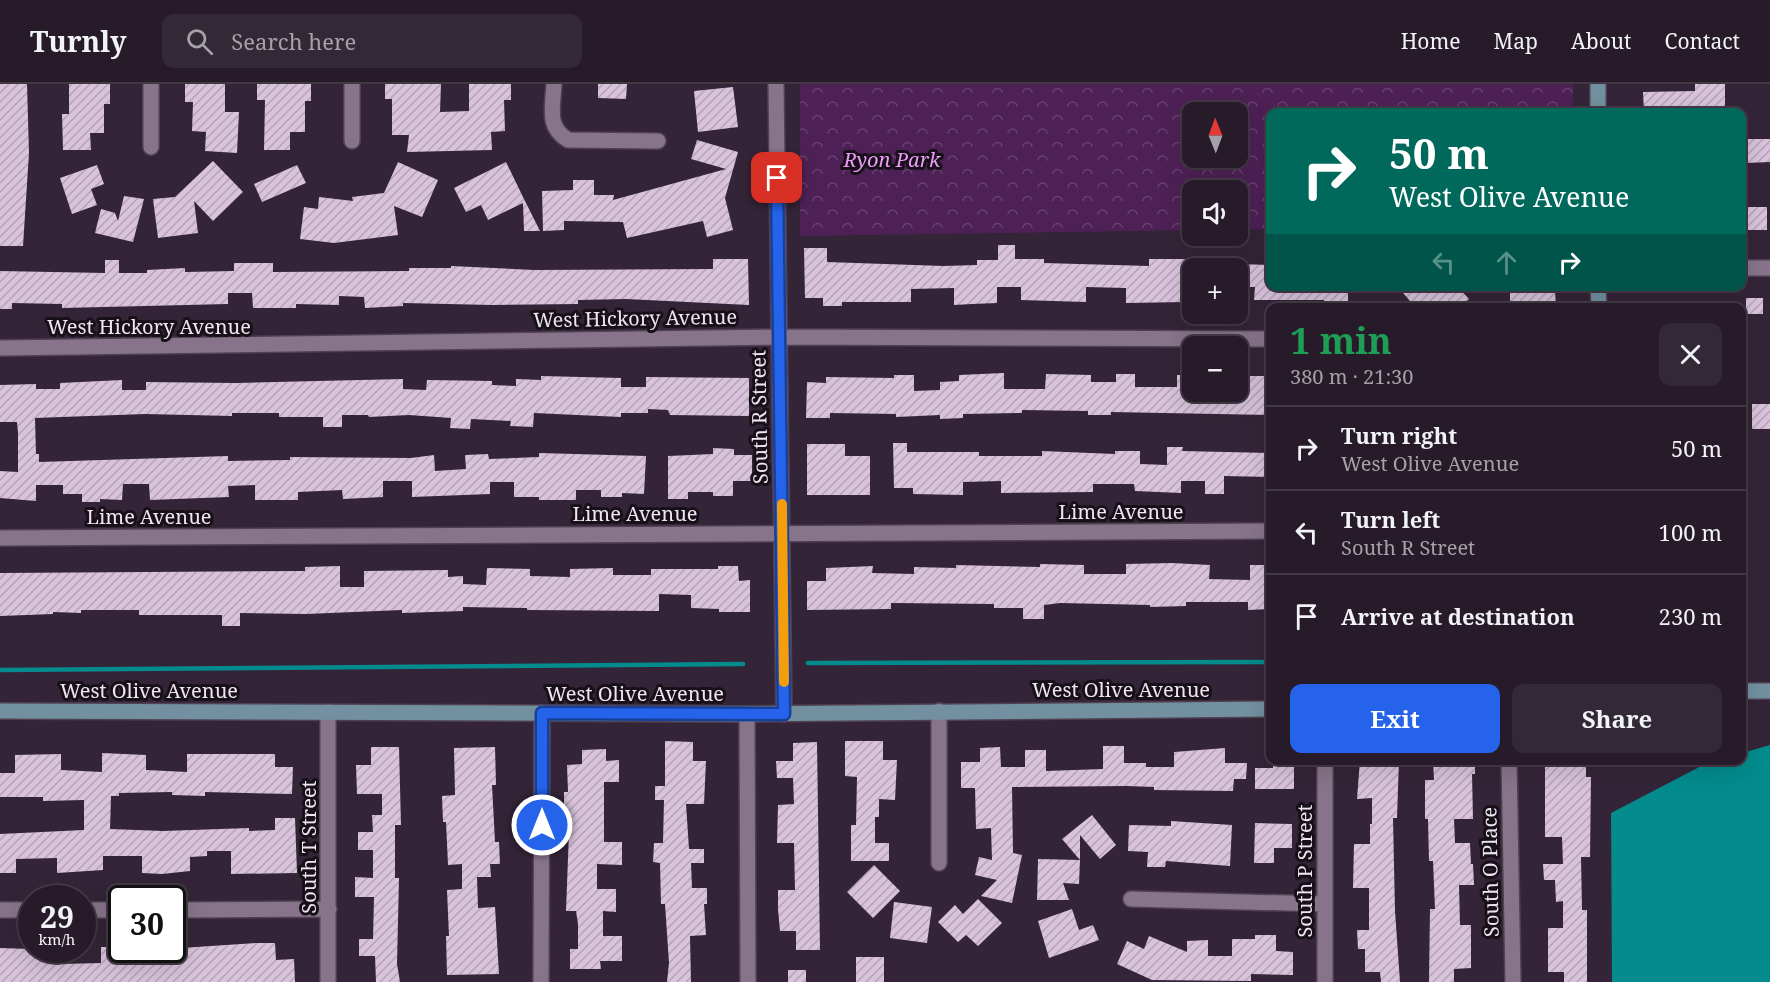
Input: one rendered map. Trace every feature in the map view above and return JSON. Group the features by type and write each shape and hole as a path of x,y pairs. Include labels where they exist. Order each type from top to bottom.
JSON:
{"street":[{"path":"151,84 151,147"},
{"path":"352,84 352,141"},
{"path":"554,84 553,124 557,133 568,140 658,141"},
{"name":"South R Street","path":"776,84 784,714"},
{"path":"1598,84 1598,108"},
{"path":"1746,268 1770,268"},
{"name":"West Hickory Avenue","path":"0,348 778,337 1266,339"},
{"name":"Lime Avenue","path":"0,538 1266,531"},
{"path":"1746,691 1770,690"},
{"name":"West Olive Avenue","path":"0,711 784,714 1266,709"},
{"path":"939,711 939,863"},
{"name":"South T Street","path":"328,712 328,982"},
{"path":"541,982 542,713"},
{"path":"747,714 748,982"},
{"name":"South P Street","path":"1324,982 1325,765"},
{"name":"South O Place","path":"1509,765 1512,982"},
{"path":"1131,899 1324,903"},
{"path":"186,909 329,909"},
{"path":"0,910 18,910"}],"green space":[{"name":"Ryon Park","path":"800,84 1573,84 1573,108 1266,108 1266,229 1248,229 1248,180 1182,180 1182,230 800,236"}],"shaded area":[{"path":"1770,745 1770,982 1612,982 1611,813 1703,765 1746,765 1746,752"}],"building":[{"path":"0,84 27,84 29,153 23,246 0,246"},
{"path":"69,84 110,84 110,104 104,104 104,133 90,133 91,150 63,150 62,114 69,114"},
{"path":"185,84 225,84 225,112 239,112 237,153 205,151 206,132 192,131 193,102 185,102"},
{"path":"257,84 311,84 311,101 305,101 305,132 290,132 290,150 264,150 265,100 257,100"},
{"path":"385,84 441,84 440,112 469,111 469,84 511,84 511,100 504,100 505,131 491,132 492,150 407,152 409,135 392,135 392,99 385,99"},
{"path":"598,84 627,84 626,99 598,98"},
{"path":"1695,84 1725,84 1725,108 1644,108 1643,92 1695,91"},
{"path":"733,87 738,127 698,132 694,91"},
{"path":"1746,139 1770,139 1770,162 1746,163"},
{"path":"697,140 738,152 725,198 733,230 707,237 703,221 627,238 623,222 564,221 564,230 543,231 542,191 573,190 573,180 594,180 594,195 614,195 613,200 726,169 691,159"},
{"path":"213,161 243,192 213,221 194,201 198,233 158,238 153,199 175,197"},
{"path":"398,162 438,180 422,217 394,206 398,235 334,243 300,239 304,207 318,209 319,197 353,201 352,197 384,193"},
{"path":"506,162 540,231 524,231 523,203 488,220 481,205 466,212 454,188"},
{"path":"97,165 104,184 91,189 97,205 72,214 60,178"},
{"path":"297,165 306,183 262,202 254,184"},
{"path":"124,196 144,199 133,242 95,233 101,209 115,213 118,221"},
{"path":"1746,207 1767,207 1767,230 1746,230"},
{"path":"998,245 1015,245 1015,259 1044,259 1044,263 1149,266 1149,259 1182,259 1182,302 1126,303 1126,288 1086,287 1086,302 1021,300 1021,287 997,287 997,303 954,305 954,288 911,289 911,302 842,302 842,306 823,306 823,298 805,298 804,248 827,248 827,262 943,266 977,265 977,260 998,260"},
{"path":"713,259 748,259 749,305 626,299 578,300 578,304 403,303 403,306 365,308 364,297 339,296 339,305 296,304 296,308 253,308 252,293 228,293 228,304 62,308 62,304 12,303 12,309 0,309 0,271 105,273 105,260 119,260 119,273 147,273 147,270 185,268 185,272 234,271 234,263 273,263 273,272 409,271 409,268 451,268 451,266 534,270 713,269"},
{"path":"1248,264 1266,265 1266,291 1348,291 1348,303 1324,303 1324,300 1254,300 1255,287 1248,287"},
{"path":"1401,291 1462,291 1469,299 1465,303 1412,303"},
{"path":"1510,291 1555,291 1556,303 1510,303"},
{"path":"1746,298 1763,298 1763,314 1746,314"},
{"path":"1004,373 1004,389 1045,389 1046,374 1091,375 1091,382 1116,382 1116,374 1135,374 1135,387 1177,387 1177,375 1182,375 1182,402 1248,402 1248,376 1266,376 1266,415 1111,412 1111,415 1088,415 1088,411 1022,410 1022,413 963,414 963,418 940,419 940,415 896,417 896,414 830,413 830,418 806,418 807,382 826,383 826,377 894,378 894,375 914,375 914,391 940,390 940,382 959,381 959,375"},
{"path":"541,376 621,378 621,387 646,387 646,377 749,378 749,416 670,415 668,410 648,409 648,413 621,413 621,417 534,413 533,427 510,426 511,421 471,419 470,429 450,428 451,418 409,415 369,417 368,415 342,415 342,427 323,427 323,417 279,417 279,413 232,413 232,416 145,414 35,418 36,454 39,454 39,462 228,456 228,461 290,460 290,457 411,458 434,455 435,471 466,469 465,455 488,454 489,459 539,457 539,453 646,456 644,494 622,493 622,497 601,497 601,490 576,490 576,500 539,500 539,497 514,497 514,482 490,482 490,494 412,497 412,481 383,481 383,497 343,499 342,490 298,492 298,500 255,500 255,485 228,486 229,497 150,500 149,484 123,484 122,500 100,499 100,502 82,502 82,494 63,494 63,485 36,485 36,501 0,498 0,471 18,472 18,433 17,422 0,422 0,385 36,384 36,389 60,389 60,383 122,380 122,390 146,390 146,382 236,383 403,379 403,389 426,390 427,380 492,381 492,385 516,386 516,379 541,380"},
{"path":"1752,404 1770,404 1770,429 1752,429"},
{"path":"893,443 907,443 907,452 979,452 979,456 1042,456 1042,451 1115,454 1115,451 1140,451 1140,464 1167,465 1167,447 1183,447 1182,451 1266,453 1266,477 1224,476 1224,494 1205,494 1205,481 1181,481 1181,493 1135,491 1134,484 1093,484 1093,492 1001,493 1001,481 963,482 963,495 913,494 913,488 894,488"},
{"path":"807,444 845,444 845,456 870,456 870,495 807,495"},
{"path":"713,448 734,449 734,455 752,455 752,481 733,481 733,496 713,496 713,492 688,492 688,499 668,499 668,456 713,454"},
{"path":"1040,564 1084,565 1084,574 1126,574 1126,564 1210,565 1209,579 1250,580 1250,565 1266,565 1266,609 1248,610 1248,602 1186,602 1186,606 1150,607 1150,605 1060,603 1044,605 1044,619 1023,619 1023,608 994,608 994,604 891,603 891,609 807,610 807,581 826,581 826,568 873,566 872,573 914,574 914,567 956,568 956,565 1040,567"},
{"path":"340,566 340,587 364,587 364,571 448,570 448,577 463,576 463,584 486,585 487,568 530,569 530,576 570,577 570,569 613,568 613,575 651,575 651,569 718,569 718,566 738,566 739,581 750,580 750,612 719,612 719,609 691,608 691,595 659,594 659,611 463,607 463,611 402,613 402,610 306,614 240,613 240,626 222,626 222,615 139,615 139,610 81,610 81,613 53,612 53,614 0,616 0,573 305,571 305,567"},
{"path":"665,741 693,742 693,761 706,761 704,804 686,804 689,849 704,849 704,863 691,863 692,888 707,888 707,904 704,904 706,935 690,936 691,982 667,982 669,963 665,904 661,904 660,863 653,862 654,843 663,843 664,800 655,800 655,786 665,786"},
{"path":"845,741 883,741 883,760 897,760 895,800 879,799 879,817 875,817 875,843 889,843 889,861 851,861 851,825 856,825 857,777 845,776"},
{"path":"817,742 820,950 796,950 796,931 780,931 778,909 778,890 795,890 794,843 777,843 778,805 794,804 793,778 777,778 776,761 793,761 793,743"},
{"path":"1103,746 1124,746 1124,763 1146,763 1146,767 1174,767 1174,752 1225,748 1225,763 1247,763 1246,779 1234,779 1233,791 1154,790 1154,787 1127,786 1012,787 1013,853 1022,855 1012,903 981,896 997,880 975,875 979,857 992,860 991,828 976,829 975,788 961,788 961,762 980,762 980,748 1000,747 1001,767 1025,767 1025,750 1046,750 1046,771 1103,769"},
{"path":"371,747 399,747 401,825 395,825 395,878 399,878 397,964 400,982 376,982 375,956 359,956 359,939 373,939 374,897 355,897 355,877 373,878 373,850 358,850 358,832 373,832 372,815 382,815 382,794 357,794 356,765 371,765"},
{"path":"495,747 496,785 492,785 495,842 499,842 500,864 490,864 491,877 477,877 478,908 495,907 499,974 447,975 446,936 449,936 447,890 462,889 462,864 448,865 442,796 455,795 454,748"},
{"path":"606,749 606,761 619,760 619,782 604,782 604,842 622,842 622,865 597,864 597,889 616,889 616,912 603,911 603,936 622,936 622,961 600,961 601,969 570,969 570,949 578,949 578,924 576,911 566,911 569,832 564,832 564,792 568,792 567,765 582,764 582,750"},
{"path":"102,753 146,755 146,770 187,772 187,754 275,754 275,767 293,767 292,794 205,792 205,796 172,795 172,792 119,793 119,796 111,796 110,829 163,831 249,828 249,831 275,830 275,818 295,818 297,873 231,874 231,851 207,851 207,856 190,857 190,871 162,874 142,873 142,856 103,856 103,870 57,873 57,858 16,859 16,873 0,873 0,834 84,830 84,800 43,801 43,797 0,797 0,773 15,773 15,755 61,754 61,770 102,772"},
{"path":"1273,765 1294,765 1294,789 1255,789 1255,768 1273,768"},
{"path":"1360,765 1399,765 1397,818 1393,818 1395,911 1400,982 1381,982 1380,972 1365,972 1365,949 1358,949 1357,930 1369,930 1369,888 1353,888 1354,844 1370,844 1372,798 1357,799"},
{"path":"1433,765 1475,765 1475,774 1472,774 1473,819 1454,819 1455,843 1470,843 1474,885 1459,885 1460,925 1471,925 1471,968 1454,969 1454,982 1429,982 1430,909 1435,909 1433,861 1429,861 1428,819 1425,819 1425,780 1434,780"},
{"path":"1545,765 1586,765 1586,777 1591,777 1590,857 1581,857 1582,910 1587,910 1587,982 1564,982 1564,972 1548,972 1548,928 1563,928 1563,901 1556,902 1555,880 1544,880 1543,864 1563,864 1562,837 1545,837"},
{"path":"1092,815 1116,845 1100,859 1080,835 1080,860 1062,839"},
{"path":"1171,821 1232,825 1230,866 1166,861 1165,867 1147,867 1148,852 1128,851 1129,825 1171,826"},
{"path":"1255,823 1292,824 1292,848 1274,848 1274,863 1254,863"},
{"path":"1038,859 1080,860 1079,884 1063,883 1069,900 1037,900"},
{"path":"874,865 900,891 873,918 847,892"},
{"path":"978,899 1002,923 978,946 966,935 958,942 938,922 955,905 963,914"},
{"path":"894,902 932,907 927,943 890,938"},
{"path":"1072,909 1079,930 1093,925 1099,940 1049,958 1038,921"},
{"path":"1255,935 1276,935 1276,951 1293,952 1293,975 1251,974 1251,981 1152,980 1117,964 1127,941 1144,949 1149,936 1187,952 1187,941 1208,940 1208,956 1232,956 1232,939 1255,939"},
{"path":"275,943 276,960 294,959 295,982 0,982 0,948 18,949 18,963 101,963 101,947 108,947 108,963 181,964 186,963 186,948"},
{"path":"856,957 884,957 884,982 856,982"},
{"path":"788,970 806,970 806,982 788,982"}],"waterway":[{"path":"808,663 1266,662"},
{"path":"0,670 743,664"}],"slow traffic":[{"path":"782,504 784,682"}],"route":[{"path":"542,825 542,713 784,714 777,178"}]}
